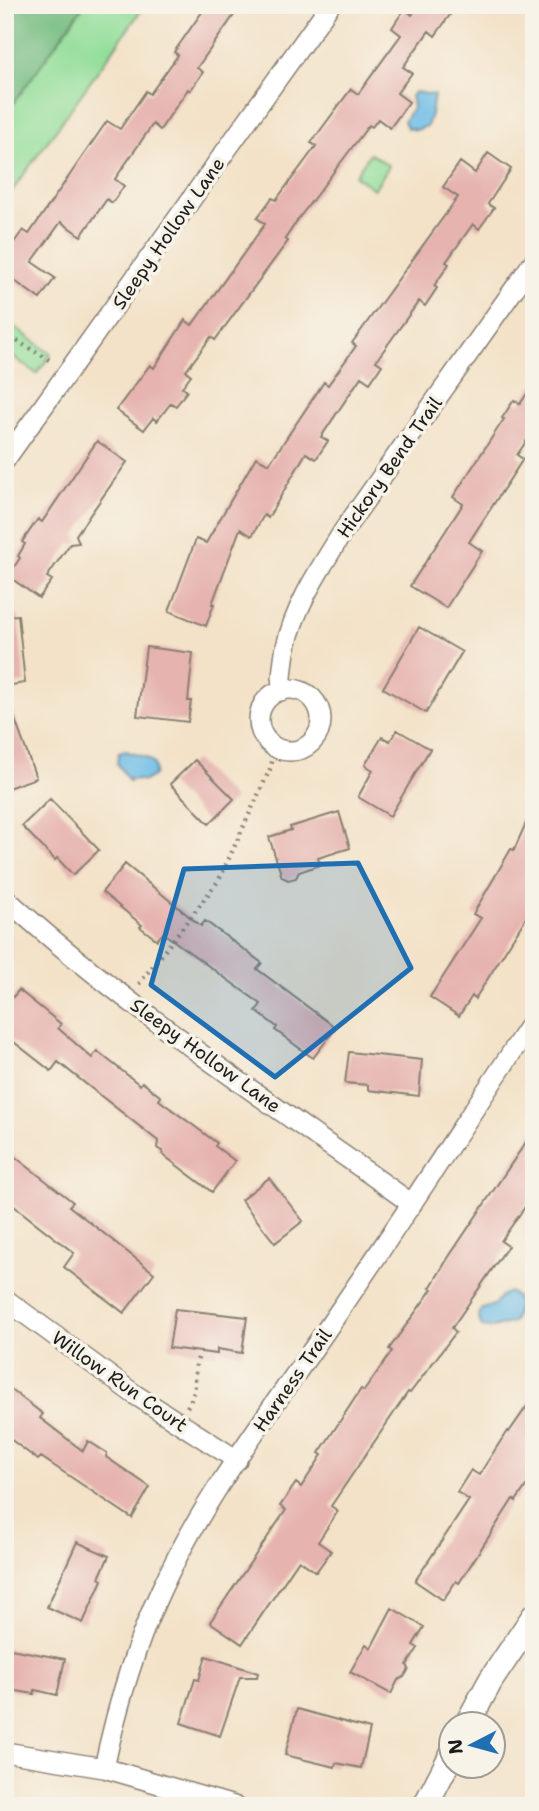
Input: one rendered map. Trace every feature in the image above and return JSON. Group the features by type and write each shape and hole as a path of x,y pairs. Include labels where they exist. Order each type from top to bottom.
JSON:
{"street":[{"name":"Sleepy Hollow Lane","path":"5,460 330,5"},
{"name":"Hickory Bend Trail","path":"281,691 286,647 292,628 322,565 534,261"},
{"path":"292,689 304,692 314,700 320,710 321,722 314,740 300,750 276,748 261,730 259,718 263,706 270,696 281,691 292,689"},
{"name":"Sleepy Hollow Lane","path":"5,898 128,998 224,1071 412,1204"},
{"name":"Harness Trail","path":"104,1768 122,1688 160,1592 191,1532 534,1019"},
{"name":"Willow Run Court","path":"5,1299 78,1355 237,1460"},
{"path":"475,1710 491,1680 534,1616"},
{"path":"5,1752 104,1768 234,1806"},
{"path":"425,1806 438,1780"}],"path":[{"path":"5,334 67,372"},
{"path":"128,998 219,880 270,769 276,748"},
{"path":"174,1419 184,1411 193,1397 197,1385 198,1358"}],"highlighted area":[{"path":"358,863 411,968 275,1077 151,985 184,869"}],"green space":[{"path":"5,5 145,5 5,201"},
{"path":"5,5 84,5 5,115"},
{"path":"370,153 389,166 374,189 355,176"},
{"path":"5,320 51,354 37,374 5,351"}],"water":[{"path":"415,92 434,95 427,126 416,130 407,128 404,121 413,107 411,96"},
{"path":"126,751 151,760 155,769 154,775 144,781 129,781 117,763 119,753"},
{"path":"509,1292 518,1301 513,1322 493,1328 482,1327 478,1316 482,1309 494,1305"}],"building":[{"path":"207,5 241,5 197,68 203,72 190,91 188,89 160,130 153,124 115,179 124,186 112,203 107,199 81,236 61,222 32,262 55,278 40,299 5,274 5,255 23,230 29,234 107,121 120,129 146,91 150,94 178,55 174,52"},
{"path":"419,5 457,5 435,36 429,31 403,67 412,73 397,93 409,102 390,128 378,119 372,127 369,125 299,218 285,239 288,241 215,340 211,337 186,371 191,375 182,387 187,391 176,406 171,403 157,421 153,418 144,430 116,410 150,365 154,368 185,320 192,325 265,224 257,218 272,198 276,200 316,146 311,143 351,89 358,94 401,35 392,28 397,20 405,9 412,15"},
{"path":"488,153 511,169 488,204 494,208 479,229 473,224 446,262 449,264 434,286 437,288 425,306 419,301 376,361 382,365 370,383 361,377 321,437 328,441 316,459 306,453 268,518 264,515 252,536 240,529 206,626 169,611 196,539 206,543 256,457 269,464 324,382 328,385 356,346 352,343 458,197 443,187 460,162 475,173"},
{"path":"534,383 534,430 517,455 523,459 469,542 482,551 446,608 410,586 463,504 453,497 514,400 520,404"},
{"path":"97,441 127,462 76,535 79,543 70,544 47,577 52,580 39,598 8,576 20,558 18,556 25,544 22,542 38,519 42,522"},
{"path":"18,615 25,683 5,686 5,616"},
{"path":"419,627 462,652 426,713 383,688"},
{"path":"146,647 193,653 188,722 137,716"},
{"path":"5,700 8,700 36,778 5,789"},
{"path":"397,730 430,749 390,816 358,797 373,770 365,765 382,737 390,741"},
{"path":"195,760 234,799 209,824 170,784"},
{"path":"50,799 99,850 73,875 22,826"},
{"path":"534,805 534,905 475,999 472,996 459,1016 430,997 481,918 473,914 511,849 514,850"},
{"path":"339,812 350,848 318,858 320,865 299,872 296,878 288,880 282,877 269,837 291,830 290,827"},
{"path":"125,864 201,926 205,921 262,963 257,969 336,1028 313,1058 275,1030 277,1027 256,1011 261,1004 163,933 157,940 102,892"},
{"path":"19,990 61,1024 58,1028 92,1058 97,1051 140,1085 142,1082 161,1097 159,1100 217,1143 215,1146 235,1161 212,1192 162,1154 157,1148 158,1141 58,1062 51,1071 5,1035 5,1006"},
{"path":"349,1052 422,1060 419,1096 368,1090 368,1085 345,1083"},
{"path":"534,1130 534,1194 501,1241 508,1246 452,1328 456,1332 410,1393 408,1392 331,1506 338,1511 318,1542 331,1551 316,1572 299,1560 242,1644 210,1622 286,1510 280,1506 296,1483 301,1487 322,1455 319,1453 361,1389 364,1391 392,1351 389,1349 432,1289 430,1288 448,1258"},
{"path":"5,1149 73,1202 69,1206 154,1273 124,1313 64,1267 74,1253 5,1199"},
{"path":"269,1178 303,1221 275,1243 241,1200"},
{"path":"175,1309 247,1317 242,1353 217,1349 217,1354 169,1348"},
{"path":"5,1385 43,1414 40,1418 83,1451 88,1441 107,1453 106,1457 150,1487 132,1518 41,1457 38,1460 5,1435"},
{"path":"534,1396 534,1479 516,1501 513,1499 459,1583 456,1581 443,1600 415,1581 469,1500 457,1492 471,1470 479,1475 507,1431 509,1432"},
{"path":"77,1542 109,1556 99,1578 102,1580 83,1623 47,1607"},
{"path":"392,1608 424,1627 413,1645 418,1648 407,1665 409,1669 404,1677 398,1680 391,1694 350,1672 366,1644 371,1648"},
{"path":"5,1648 65,1659 57,1695 35,1690 34,1694 5,1689"},
{"path":"206,1656 258,1673 257,1677 240,1677 220,1736 181,1723 195,1679 199,1680"},
{"path":"297,1709 370,1729 361,1768 336,1763 335,1767 285,1755"}]}
